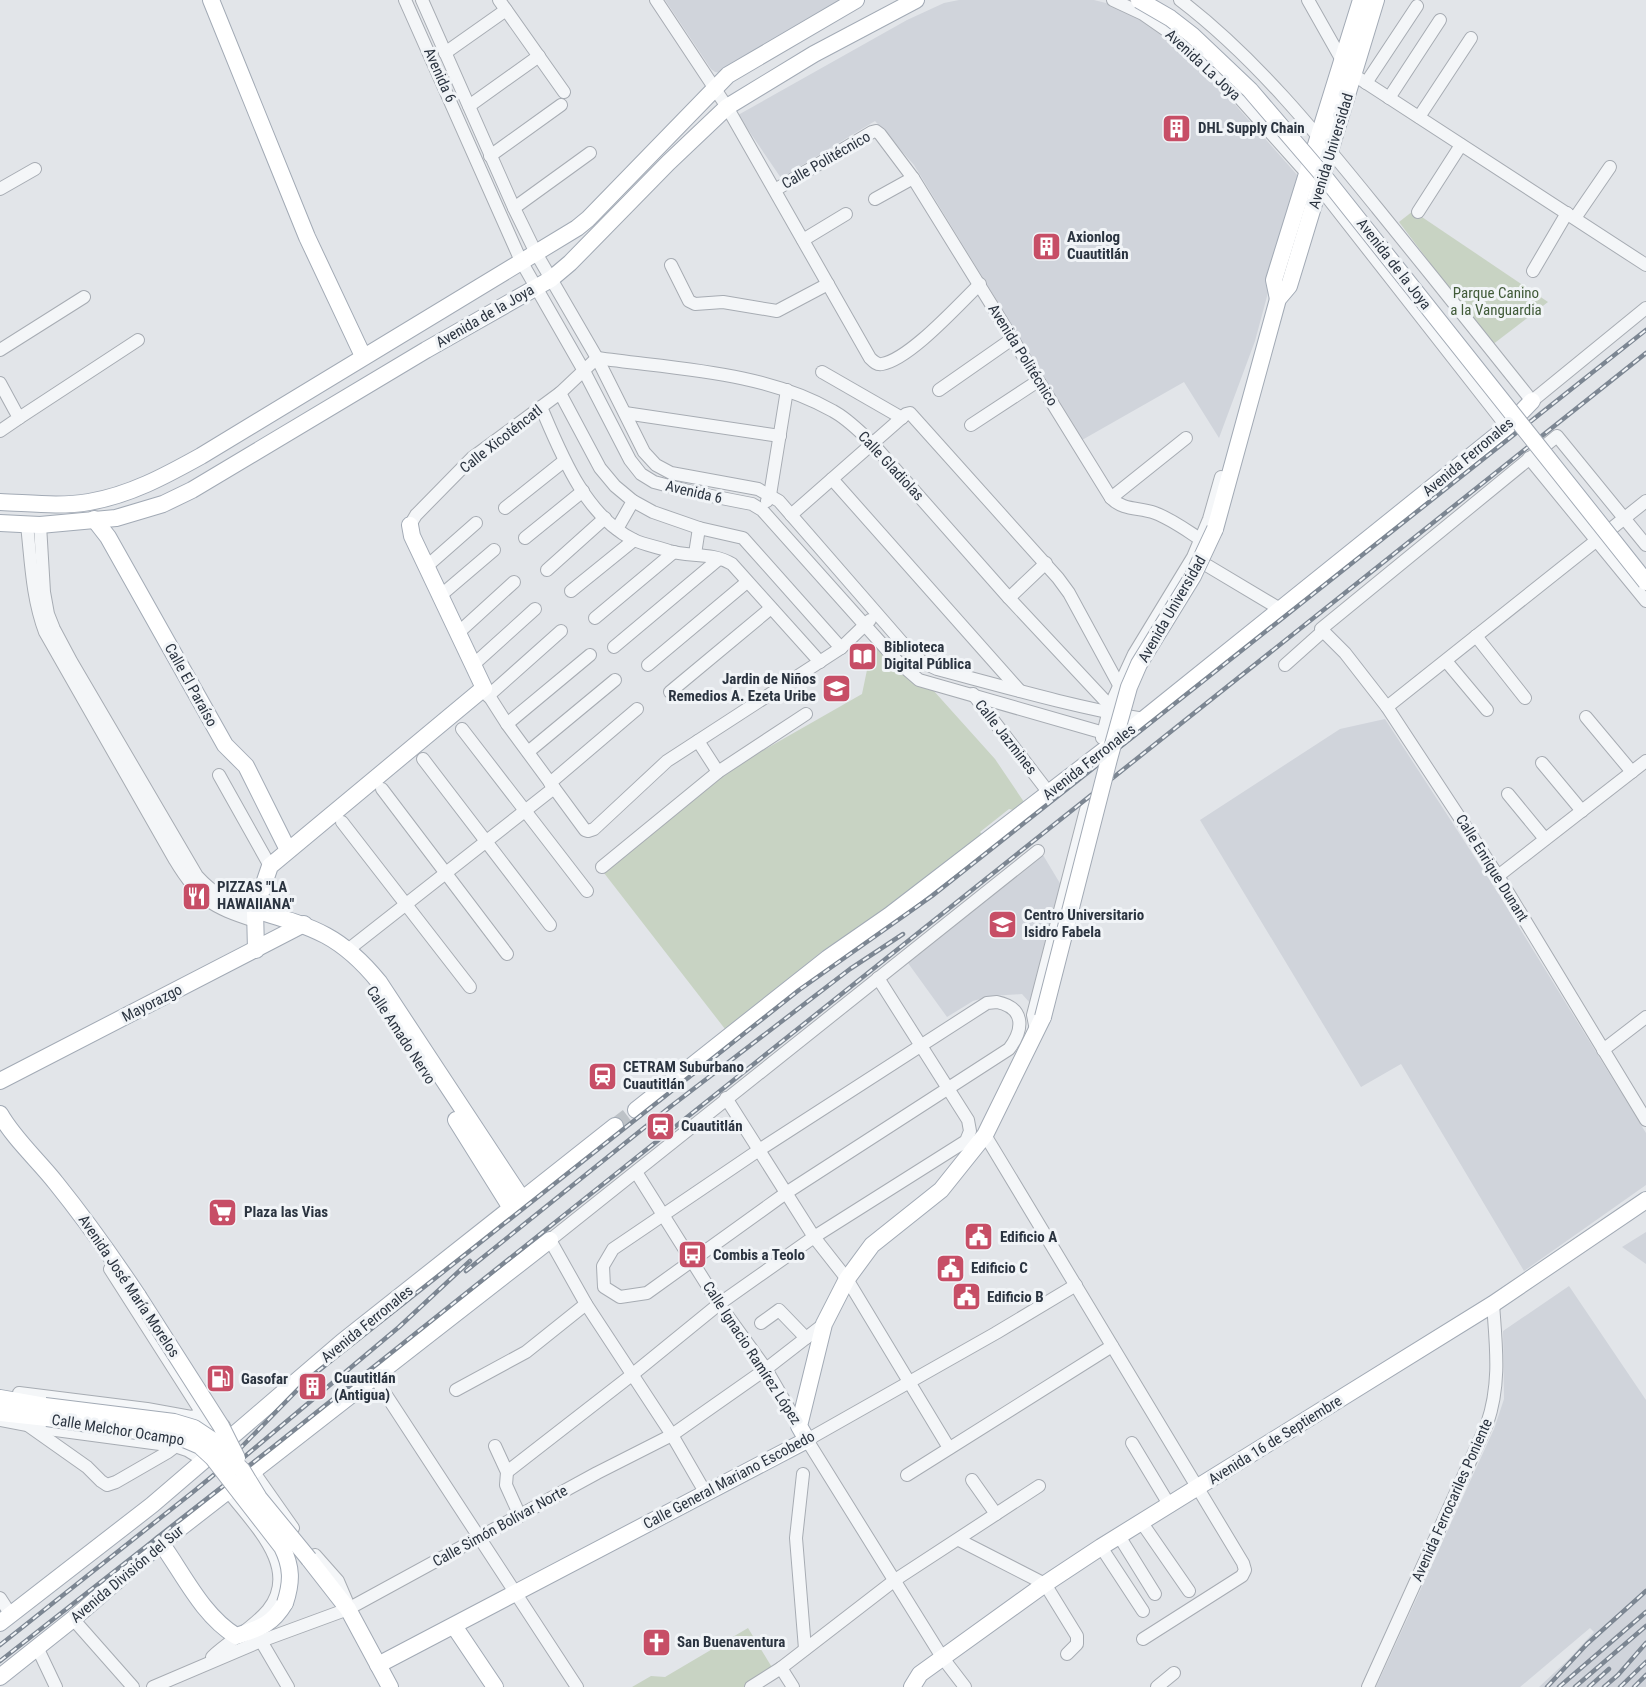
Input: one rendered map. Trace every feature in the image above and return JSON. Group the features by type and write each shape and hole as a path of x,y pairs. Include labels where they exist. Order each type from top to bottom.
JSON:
{"main road":[{"path":"211,0 307,237 360,358 358,370 369,378 377,379"},
{"name":"Avenida de la Joya","path":"0,501 48,504 87,502 132,491 201,456 536,253 588,219 728,75 856,0"},
{"name":"Avenida de la Joya","path":"0,523 33,525 116,518 137,513 182,495 551,279 570,263 668,163 727,107 814,54 916,0"},
{"name":"Avenida de la Joya","path":"1139,0 1170,18 1192,35 1250,90 1327,180 1646,582"},
{"name":"Avenida de la Joya","path":"1161,0 1206,32 1256,82 1331,167 1646,564"},
{"name":"Avenida Universidad","path":"1278,299 1274,280 1319,137 1354,73 1361,0"},
{"name":"Avenida Universidad","path":"1104,756 1139,664 1193,576 1278,299 1289,286 1376,0"},
{"path":"800,33 814,54"},
{"name":"Avenida Ferronales","path":"636,1110 828,958 890,915 1049,793 1104,756 1124,735 1507,427 1532,401"},
{"name":"Calle El Paraíso","path":"94,519 108,537 225,745 246,766 288,850"},
{"path":"256,950 255,915 270,866 486,692 426,567 412,536 410,525"},
{"path":"803,1433 824,1324 847,1279 872,1245 941,1190 978,1133 1040,1024 1104,756"},
{"name":"Calle Amado Nervo","path":"255,915 297,928 349,949 379,982 399,1021 517,1204"},
{"name":"Calle Amado Nervo","path":"297,928 350,963 399,1021"},
{"name":"Mayorazgo","path":"0,1081 297,928"},
{"name":"Avenida José María Morelos","path":"2,1122 82,1215 138,1296 248,1470"},
{"name":"Avenida Ferronales","path":"5,1619 152,1505 342,1342 615,1126"},
{"name":"Avenida 16 de Septiembre","path":"916,1681 942,1657 1101,1547 1493,1304 1646,1200"},
{"path":"248,1470 375,1378 550,1240"},
{"name":"Calle Melchor Ocampo","path":"0,1398 46,1412 179,1437 200,1446 213,1458 282,1547 289,1561 291,1572 285,1603 277,1617 264,1627 236,1636"},
{"name":"Calle Melchor Ocampo","path":"0,1413 46,1412 174,1422 194,1428 212,1440 248,1470 259,1498 348,1609 390,1687"},
{"name":"Calle General Mariano Escobedo","path":"378,1665 705,1492 803,1433"},
{"name":"Avenida División del Sur","path":"0,1677 73,1619 161,1543 228,1491 248,1470"},
{"path":"161,1543 204,1607 223,1628 236,1636"},
{"path":"454,1626 495,1687"}],"street":[{"name":"Avenida 6","path":"405,0 521,261 584,371 630,460 641,474 654,482 752,504 762,510 897,661 919,680 1104,733 1124,735"},
{"name":"Avenida 6","path":"422,0 490,156 536,253 597,358 644,452 656,465 671,474 759,489 770,495 791,515 913,655 924,663 937,669 1021,692 1144,719"},
{"path":"656,0 727,107 875,363 881,364 909,351 980,284"},
{"name":"Avenida La Joya","path":"1113,0 1143,14 1179,39 1237,95 1320,188 1507,427"},
{"path":"1180,0 1212,24 1319,137 1532,401 1646,308"},
{"path":"1308,0 1354,73 1646,265"},
{"path":"445,53 503,5 538,56 562,98 490,156"},
{"path":"1354,73 1417,6"},
{"path":"1389,98 1440,20"},
{"path":"1419,117 1471,38"},
{"path":"469,106 538,56"},
{"name":"Calle Politécnico","path":"776,190 872,132 876,132"},
{"name":"Avenida Politécnico","path":"876,132 913,178 1111,498"},
{"path":"1418,212 1461,144"},
{"path":"514,208 590,153"},
{"path":"1533,271 1571,216 1610,167"},
{"path":"0,189 35,169"},
{"path":"875,199 913,178"},
{"path":"803,240 846,214"},
{"path":"671,265 689,301 695,304 723,302 777,311 828,284"},
{"path":"0,350 84,297"},
{"path":"939,390 1012,339"},
{"path":"0,431 138,340"},
{"name":"Calle Xicoténcatl","path":"410,525 416,515 472,459 560,393 597,358"},
{"name":"Calle Gladiolas","path":"597,358 751,379 787,390 834,411 872,443 1110,710"},
{"path":"822,372 906,416 1046,563 1069,593 1119,685"},
{"path":"971,425 1038,381"},
{"path":"0,382 19,418"},
{"path":"762,510 770,495 787,390"},
{"path":"560,393 600,468 615,486 633,501 652,512 699,528 747,540 841,648"},
{"path":"541,407 564,461 582,491 617,529 634,540 674,552 695,554 732,564 820,662"},
{"path":"625,412 780,436"},
{"path":"791,515 906,416"},
{"path":"1285,665 1322,631 1557,436 1646,545"},
{"path":"1185,438 1111,498 1125,507 1152,512 1207,534"},
{"path":"1529,458 1646,601"},
{"path":"506,508 564,461"},
{"path":"696,493 700,478"},
{"path":"832,479 1021,692 1027,710"},
{"path":"525,538 582,491"},
{"path":"617,529 633,501"},
{"path":"1387,707 1646,502"},
{"path":"547,570 605,518"},
{"path":"426,567 476,523"},
{"path":"33,525 48,614 71,661 197,876 220,898 255,915"},
{"path":"695,554 699,528"},
{"name":"Avenida Universidad","path":"1104,756 1104,733 1119,685 1134,654 1207,534"},
{"path":"571,591 634,540"},
{"path":"440,596 495,550"},
{"path":"595,618 674,552"},
{"path":"614,647 719,559"},
{"path":"1009,598 1046,563"},
{"path":"1208,566 1280,609"},
{"path":"458,633 514,582"},
{"path":"648,665 747,582"},
{"path":"670,692 771,608"},
{"path":"473,665 535,609"},
{"path":"561,631 486,692 507,724 588,831 594,829 667,761 841,648 878,613"},
{"name":"Calle Enrique Dunant","path":"1322,631 1346,653 1387,707 1498,876 1646,1119"},
{"path":"1476,636 1525,698"},
{"path":"507,724 590,655"},
{"path":"1446,661 1487,710"},
{"name":"Calle Jazmines","path":"970,678 974,696 1049,793"},
{"path":"528,752 615,680"},
{"path":"349,949 526,810 637,709"},
{"path":"602,867 718,772 806,714"},
{"path":"1587,717 1632,772"},
{"path":"462,729 587,891"},
{"path":"698,741 718,772"},
{"path":"423,759 550,925"},
{"path":"1498,876 1646,761"},
{"path":"1542,763 1581,811"},
{"path":"219,775 270,866"},
{"path":"382,789 507,954"},
{"path":"1508,794 1545,839"},
{"path":"1040,1024 1033,1015 1087,806"},
{"path":"342,822 470,987"},
{"path":"705,1492 672,1435 586,1304 550,1240 1038,851"},
{"path":"878,978 1076,1285 1243,1563 1245,1570 1242,1576 1143,1639"},
{"path":"987,1003 1008,1004 1018,1014 1020,1027 1015,1042 1009,1049 786,1193 647,1293 620,1297 604,1287 603,1266 613,1249 759,1150 921,1046 987,1003"},
{"path":"1604,1050 1646,1017"},
{"path":"726,1098 814,1238 847,1279 950,1448"},
{"path":"507,1472 719,1304 814,1238 978,1133"},
{"name":"Calle Ignacio Ramírez López","path":"636,1172 719,1304 766,1369 803,1433 942,1657 964,1687"},
{"path":"19,1393 147,1409 191,1417 199,1415 200,1410 110,1269"},
{"name":"Calle General Mariano Escobedo","path":"803,1433 908,1382 1076,1285"},
{"path":"456,1390 526,1352 586,1304"},
{"name":"Avenida Ferrocariles Poniente","path":"1368,1687 1487,1424 1494,1403 1497,1382 1493,1304"},
{"path":"761,1323 779,1310 806,1338"},
{"name":"Calle Simón Bolívar Norte","path":"153,1687 261,1641 348,1609 597,1473 672,1435 766,1369 824,1324"},
{"path":"907,1475 1112,1346"},
{"path":"375,1378 577,1687"},
{"name":"Calle Melchor Ocampo","path":"0,1420 175,1446 205,1461"},
{"path":"29,1426 87,1467 107,1485 116,1482 175,1446 201,1427 203,1422 242,1430"},
{"path":"1132,1443 1170,1506"},
{"path":"495,1446 507,1472 506,1485 520,1516"},
{"path":"248,1470 302,1541 338,1581 347,1598 348,1609"},
{"path":"802,1474 796,1538 804,1650"},
{"path":"972,1480 996,1514"},
{"path":"751,1687 781,1668 895,1580 1039,1486"},
{"name":"Calle Melchor Ocampo","path":"206,1663 267,1610 276,1599 280,1588 278,1563 270,1547 228,1491"},
{"path":"1142,1523 1189,1591"},
{"path":"1119,1536 1155,1594"},
{"path":"959,1540 1045,1584 1077,1636 1077,1644 1067,1654"},
{"path":"1101,1547 1143,1611"},
{"path":"0,1598 5,1619"},
{"path":"73,1619 133,1687"},
{"path":"261,1641 288,1687"},
{"path":"38,1647 56,1687"},
{"path":"781,1668 793,1687"},
{"path":"1157,1687 1174,1673"},
{"path":"900,1687 916,1681"}],"shaded area":[{"path":"665,0 846,0 722,73 711,69"},
{"path":"959,0 1094,0 1110,4 1148,23 1209,75 1299,177 1255,341 1219,438 1184,382 1082,440 914,165 875,121 781,178 738,115 907,20 944,3"},
{"path":"1385,719 1498,893 1646,1133 1646,1185 1524,1271 1401,1064 1361,1087 1200,820 1340,729"},
{"name":"Centro Universitario Isidro Fabela","path":"1043,855 1061,885 1030,1003 1022,994 991,996 973,1001 947,1017 908,963"},
{"path":"1646,1232 1646,1264 1622,1247"},
{"path":"1569,1286 1646,1400 1646,1687 1539,1687 1594,1632 1590,1628 1520,1687 1376,1687 1494,1429 1504,1399 1503,1331"}],"green space":[{"name":"Parque Canino a la Vanguardia","path":"1413,211 1548,302 1492,345 1399,222"},
{"path":"873,641 933,690 995,759 1024,802 1013,810 1009,809 980,832 983,835 877,917 824,950 725,1029 604,873 732,768 862,694"},
{"path":"748,1628 773,1669 745,1687 632,1687 651,1676 665,1677"}],"tunnel":[{"path":"615,1126 636,1110"}],"railway":[{"path":"0,1645 216,1473 308,1379 799,990 932,896 1646,330"},
{"path":"0,1661 273,1447 1646,353"},
{"path":"466,1271 670,1107 850,969 903,934"},
{"path":"237,1463 399,1327 470,1261"},
{"path":"1547,1687 1587,1644 1646,1591"},
{"path":"1559,1687 1646,1612"},
{"path":"1575,1687 1646,1626"},
{"path":"1604,1687 1618,1675 1646,1643"},
{"path":"1620,1687 1646,1662"},
{"path":"1589,1687 1609,1669"},
{"path":"1634,1687 1646,1675"}],"place":[{"name":"DHL Supply Chain","path":"1177,128"},
{"name":"Axionlog Cuautitlán","path":"1046,246"},
{"name":"Biblioteca Digital Pública","path":"863,656"},
{"name":"Jardin de Niños Remedios A. Ezeta Uribe","path":"837,688"},
{"name":"PIZZAS \"LA HAWAIIANA\"","path":"196,896"},
{"name":"Centro Universitario Isidro Fabela","path":"1003,924"},
{"name":"CETRAM Suburbano Cuautitlán","path":"602,1076"},
{"name":"Cuautitlán","path":"660,1126"},
{"name":"Plaza las Vias","path":"223,1212"},
{"name":"Edificio A","path":"979,1237"},
{"name":"Combis a Teolo","path":"692,1255"},
{"name":"Edificio C","path":"950,1268"},
{"name":"Edificio B","path":"966,1297"},
{"name":"Gasofar","path":"220,1379"},
{"name":"Cuautitlán (Antigua)","path":"313,1387"},
{"name":"San Buenaventura","path":"656,1642"}]}
